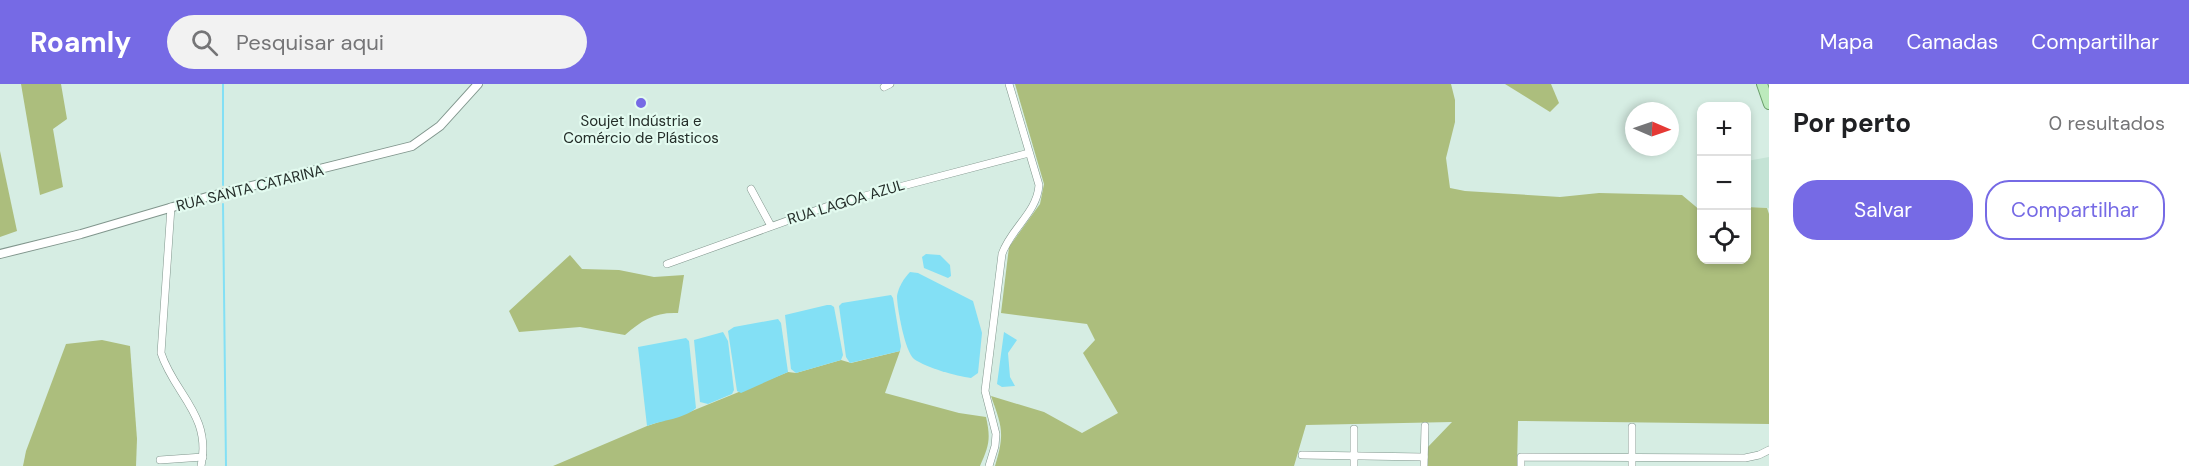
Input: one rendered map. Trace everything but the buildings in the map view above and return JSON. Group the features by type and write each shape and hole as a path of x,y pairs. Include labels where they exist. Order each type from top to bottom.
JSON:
{"main road":[{"path":"1762,84 1769,104"}],"street":[{"name":"RUA SANTA CATARINA","path":"0,254 81,234 171,207 412,146 440,126 478,84"},
{"path":"990,466 996,446 996,434 985,391 1002,254 1006,244 1036,202 1039,194 1039,185 1010,84"},
{"name":"RUA LAGOA AZUL","path":"667,264 834,204 1029,153"},
{"path":"751,189 771,226"},
{"path":"171,207 161,353 194,409 203,458 201,466"},
{"path":"1424,466 1425,426"},
{"path":"1632,428 1632,466"},
{"path":"1354,429 1354,466"},
{"path":"1521,466 1521,457 1745,458 1769,450"},
{"path":"1302,454 1424,458"},
{"path":"160,460 203,458"}],"shaded area":[{"path":"1769,157 1769,208 1751,207 1751,160"}],"green space":[{"path":"21,84 61,84 67,119 53,129 63,187 40,195"},
{"path":"1015,84 1451,84 1455,100 1455,122 1446,158 1450,188 1560,197 1599,193 1682,195 1697,208 1697,264 1751,264 1751,207 1767,208 1769,214 1769,424 1518,421 1517,466 1426,466 1426,449 1452,422 1306,425 1294,466 995,466 1001,430 991,396 1044,412 1082,433 1118,413 1083,353 1095,340 1087,324 1001,313 1009,247 1040,204 1044,184"},
{"path":"1505,84 1551,84 1559,103 1550,112"},
{"path":"0,151 17,231 0,237"},
{"path":"570,255 582,269 619,270 654,277 684,275 678,313 649,318 625,335 580,327 519,332 509,311"},
{"path":"102,340 130,346 137,439 136,466 23,466 26,451 66,344"},
{"path":"900,351 885,393 959,413 986,417 988,442 980,466 553,466 647,426 692,411 788,372 796,373 841,360 851,363"}],"water":[{"path":"926,254 940,255 950,265 951,276 948,278 924,268 922,257"},
{"path":"910,272 918,273 973,301 982,333 978,373 971,378 934,368 914,359 911,355 902,329 897,296"},
{"path":"891,295 900,351 850,363 846,357 839,306 842,303"},
{"path":"827,305 834,307 843,355 841,360 796,373 791,369 785,315"},
{"path":"778,319 781,323 788,372 741,393 737,391 728,331 734,327"},
{"path":"723,332 728,341 734,390 732,394 708,404 700,402 694,340"},
{"path":"1004,332 1017,340 1008,353 1010,377 1015,386 1002,387 997,384"},
{"path":"686,338 689,341 696,408 679,417 647,426 638,347"}],"waterway":[{"path":"223,84 223,185"},
{"path":"223,204 226,466"}],"place":[{"name":"Soujet Indústria e Comércio de Plásticos","path":"641,103"}]}
